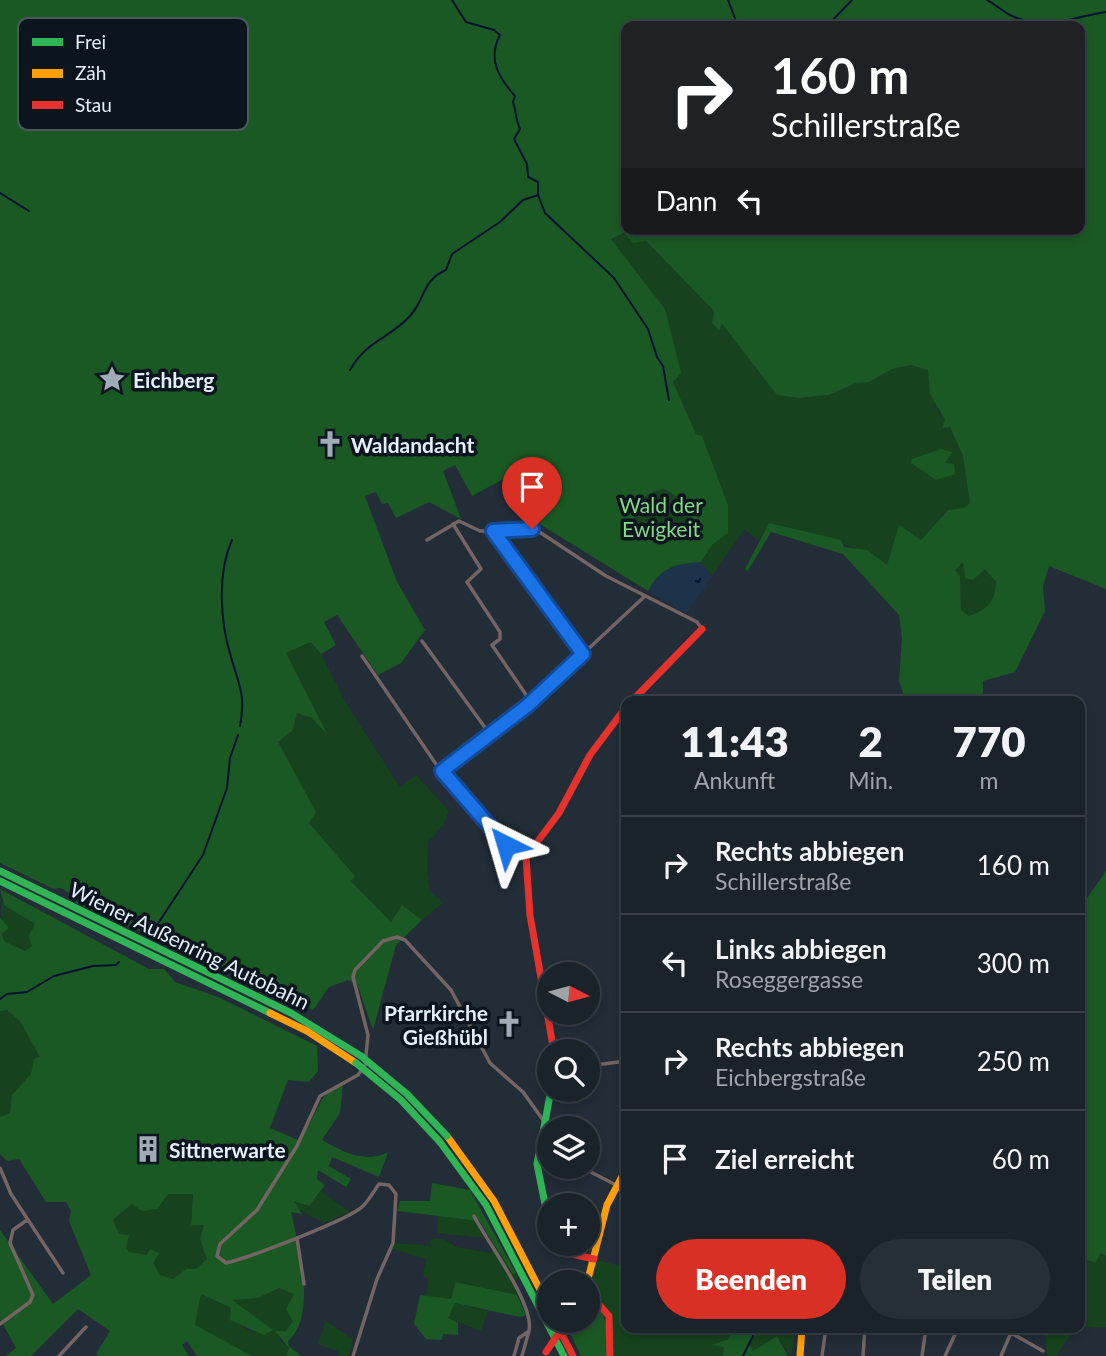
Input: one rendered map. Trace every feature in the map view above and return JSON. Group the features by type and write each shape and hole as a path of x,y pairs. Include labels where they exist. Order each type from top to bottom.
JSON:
{"main road":[{"path":"637,696 702,629"},
{"path":"552,1039 530,915 526,857 559,813 590,755 621,714"},
{"name":"Wiener Außenring Autobahn","path":"0,870 292,1013 359,1060"},
{"name":"Wiener Außenring Autobahn","path":"0,881 307,1031 359,1060"},
{"path":"359,1060 444,1139 494,1201 537,1284"},
{"path":"444,1139 486,1205 564,1356"},
{"path":"591,1270 603,1216 621,1178"},
{"path":"582,1256 594,1259"},
{"path":"600,1304 609,1316 610,1356"},
{"path":"545,1354 559,1333"},
{"path":"561,1333 573,1356"},
{"path":"800,1356 802,1333"}],"street":[{"path":"427,540 459,521 480,531 538,531 606,576 701,624 702,629"},
{"path":"453,524 481,569 467,582 500,632 500,639 492,645 531,703"},
{"path":"493,531 583,654"},
{"path":"442,771 531,703 645,596"},
{"path":"422,641 489,733"},
{"path":"362,656 442,771 506,845 526,857"},
{"path":"353,1356 377,1279 393,1243 394,1188 379,1184 363,1206 351,1215 297,1238 226,1263 217,1256 220,1244 257,1210 297,1146 320,1096 358,1074 365,1065 368,1035 365,1013 353,986 355,970 383,941 397,937 405,940 441,978 461,1005 490,1063 523,1092 540,1116"},
{"path":"600,1064 621,1062"},
{"path":"0,1168 11,1194 63,1273"},
{"path":"600,1177 621,1190"},
{"path":"474,1216 487,1242 513,1280 531,1322 522,1356"},
{"path":"0,1324 30,1302 33,1295 10,1243 13,1230 27,1220"},
{"path":"297,1238 304,1283"},
{"path":"60,1356 86,1327"},
{"path":"514,1356 519,1338 529,1331"},
{"path":"822,1356 825,1333"},
{"path":"863,1356 865,1333"},
{"path":"922,1356 925,1333"},
{"path":"945,1356 956,1333"},
{"path":"1001,1356 1011,1333"},
{"path":"1016,1333 1043,1351"}],"shaded area":[{"path":"701,562 712,576 686,614 648,591 657,575 681,564"}],"green space":[{"path":"0,0 1106,0 1106,589 1049,566 1043,586 1045,611 1015,672 983,681 983,696 904,696 899,681 902,638 899,615 843,554 771,532 748,571 745,569 769,523 841,540 844,547 867,550 887,565 899,525 921,540 948,510 964,508 970,503 963,456 950,427 942,428 945,420 930,394 928,370 911,365 892,369 869,382 856,383 829,395 799,398 777,395 722,324 719,331 712,323 714,311 646,241 633,243 626,235 1085,235 1085,21 621,21 621,234 611,239 665,309 681,373 673,382 696,434 702,436 728,505 728,533 712,545 701,562 670,568 658,577 648,591 538,523 542,504 509,476 472,496 455,465 443,471 461,519 429,502 396,518 388,503 382,504 376,492 365,496 397,582 425,630 401,663 378,675 337,615 324,622 336,645 321,654 311,642 286,653 327,734 312,718 297,713 293,730 278,742 316,812 309,823 355,876 351,881 391,922 402,905 422,920 396,945 373,1030 357,984 348,980 329,987 313,1010 173,945 156,922 113,908 105,910 153,931 165,942 76,903 76,897 61,888 54,889 0,863","holes":["664,489 680,500 688,517 683,531 671,541 659,543 647,539 634,519 636,507 645,496","963,562 965,578 973,580 985,569 996,582 992,600 981,611 969,616 961,610 960,576 955,570"]},
{"path":"621,234 646,241 714,311 712,323 719,330 721,323 777,395 799,398 829,395 856,383 869,382 892,369 911,365 928,370 938,411 950,427 963,456 970,503 965,508 947,510 921,540 899,526 887,565 846,545 769,523 759,540 744,530 712,576 701,562 712,545 728,533 728,505 702,436 696,434 673,382 665,309 611,239"},
{"path":"941,449 952,452 945,463 954,464 955,474 936,480 911,463 912,459"},
{"name":"Wald der Ewigkeit","path":"661,490 680,498 688,517 680,536 661,544 642,536 634,517 642,498"},
{"path":"963,562 985,568 996,582 989,604 981,611 968,616 961,610 960,576 954,570"},
{"path":"311,642 321,654 347,705 400,787 416,775 449,811 443,825 428,842 427,872 430,891 443,903 422,920 402,905 392,923 351,880 355,876 309,823 278,742 293,730 297,713 312,718 325,731 286,653"},
{"path":"1106,871 1106,1256 1101,1253 1095,1263 1085,1259 1087,898"},
{"path":"0,889 149,969 164,969 175,982 218,997 317,1046 318,1071 309,1082 288,1080 270,1128 300,1141 324,1096 343,1084 340,1113 322,1140 363,1157 388,1152 379,1177 332,1157 329,1166 351,1179 346,1187 318,1170 317,1179 325,1185 309,1206 294,1201 302,1214 291,1212 301,1260 304,1297 297,1329 288,1341 289,1346 301,1356 286,1356 289,1348 275,1331 286,1331 293,1321 286,1309 294,1294 279,1288 258,1298 232,1300 273,1330 264,1335 230,1320 231,1308 201,1294 195,1325 252,1356 197,1356 187,1341 182,1345 189,1356 99,1356 96,1354 110,1331 78,1309 31,1356 6,1356 16,1348 0,1319 0,1230 53,1304 91,1275 69,1221 71,1211 66,1202 46,1202 19,1159 7,1161 0,1154 0,1117 10,1113 12,1095 31,1074 34,1059 40,1057 20,1021 7,1010 0,1011 0,917 9,928 2,934 4,941 25,951 32,946 29,936 35,924 4,905","holes":["168,1194 193,1194 191,1225 204,1225 200,1239 207,1259 196,1269 186,1269 173,1279 160,1275 153,1263 159,1253 150,1249 147,1255 129,1252 126,1248 129,1235 119,1234 113,1220 132,1204 142,1211 157,1209"]},
{"path":"0,898 4,905 35,924 33,946 25,951 4,941"},
{"path":"22,993 48,1068 0,1151 0,1011"},
{"path":"432,1183 470,1190 516,1273 513,1274 479,1221 397,1211 400,1201 430,1201"},
{"path":"321,1191 350,1212 324,1223 296,1208 293,1200 309,1206"},
{"path":"168,1194 193,1194 191,1224 204,1224 207,1259 195,1270 186,1269 173,1279 159,1275 147,1255 129,1252 126,1248 128,1235 119,1234 113,1220 131,1205"},
{"path":"438,1214 475,1220 483,1238 437,1233"},
{"path":"434,1238 443,1239 456,1247 492,1253 492,1242 513,1273 519,1277 515,1279 521,1296 457,1282 451,1300 426,1296 428,1278 423,1276 426,1259 393,1249 395,1243 431,1246 430,1241"},
{"path":"1101,1253 1106,1256 1106,1327 1085,1328 1085,1259 1095,1263"},
{"path":"597,1260 621,1266 621,1333 731,1333 729,1339 713,1345 724,1347 723,1356 614,1356 611,1315 600,1302 600,1270 594,1270"},
{"path":"456,1282 517,1295 526,1315 520,1317 455,1303 448,1318 458,1323 458,1335 443,1334 442,1340 426,1339 414,1324 420,1295 451,1299"},
{"path":"279,1288 295,1294 293,1321 286,1331 276,1331 281,1341 289,1348 286,1356 252,1356 194,1325 201,1294 231,1308 231,1320 254,1333 231,1300 258,1298"},
{"path":"455,1303 488,1311 481,1331 447,1318"},
{"path":"600,1311 606,1324 607,1356 581,1356 570,1333 600,1333"},
{"path":"326,1321 353,1340 348,1356 338,1356 339,1352 318,1344"},
{"path":"731,1333 758,1333 749,1343 753,1351 777,1336 788,1356 723,1356 724,1347 711,1345 729,1339"},
{"path":"758,1333 795,1333 791,1356 777,1336 753,1351 749,1343"},
{"path":"1045,1333 1072,1333 1056,1356 1047,1356"}],"waterway":[{"path":"452,0 466,22 494,30 500,35 496,44 495,60 500,75 515,96 513,102 520,129 514,139 527,164 528,177 538,182 538,195 545,213 614,278 648,329 657,357 663,366 669,400"},
{"path":"728,0 736,21"},
{"path":"832,21 852,0"},
{"path":"987,0 1010,15 1029,21"},
{"path":"1063,21 1106,12"},
{"path":"0,193 29,211"},
{"path":"350,370 364,352 410,316 432,279 446,270 452,254 500,222 523,200 538,195"},
{"path":"232,540 224,567 222,598 224,629 242,698 240,726"},
{"path":"696,581 699,582 700,579"},
{"path":"159,922 203,855 227,788 230,758 238,735"},
{"path":"0,999 7,994 27,992 54,976 93,966 116,965 119,962"},
{"path":"743,1356 754,1333"}],"traffic: fast":[{"path":"0,871 291,1013 361,1056"},
{"path":"0,881 270,1013"},
{"path":"361,1056 407,1094 447,1136"},
{"path":"356,1063 401,1100 440,1142"},
{"path":"543,1193 537,1164 549,1102"},
{"path":"440,1142 486,1205 564,1356"}],"traffic: slow":[{"path":"270,1013 307,1031 356,1063"},
{"path":"447,1136 494,1201 537,1284"},
{"path":"590,1270 607,1205 621,1178"},
{"path":"800,1356 802,1333"}],"traffic: jam":[{"path":"637,696 702,629"},
{"path":"552,1039 530,915 526,857 559,813 590,755 621,714"},
{"path":"580,1256 594,1259"},
{"path":"600,1306 609,1316 610,1356"},
{"path":"546,1352 559,1333"},
{"path":"561,1333 573,1356"}],"place":[{"name":"Eichberg","path":"112,379"},
{"name":"Waldandacht","path":"330,444"},
{"name":"Pfarrkirche Gießhübl","path":"509,1024"},
{"name":"Sittnerwarte","path":"148,1149"}],"route":[{"path":"506,845 442,771 527,706 583,654 493,531 532,529"}]}
